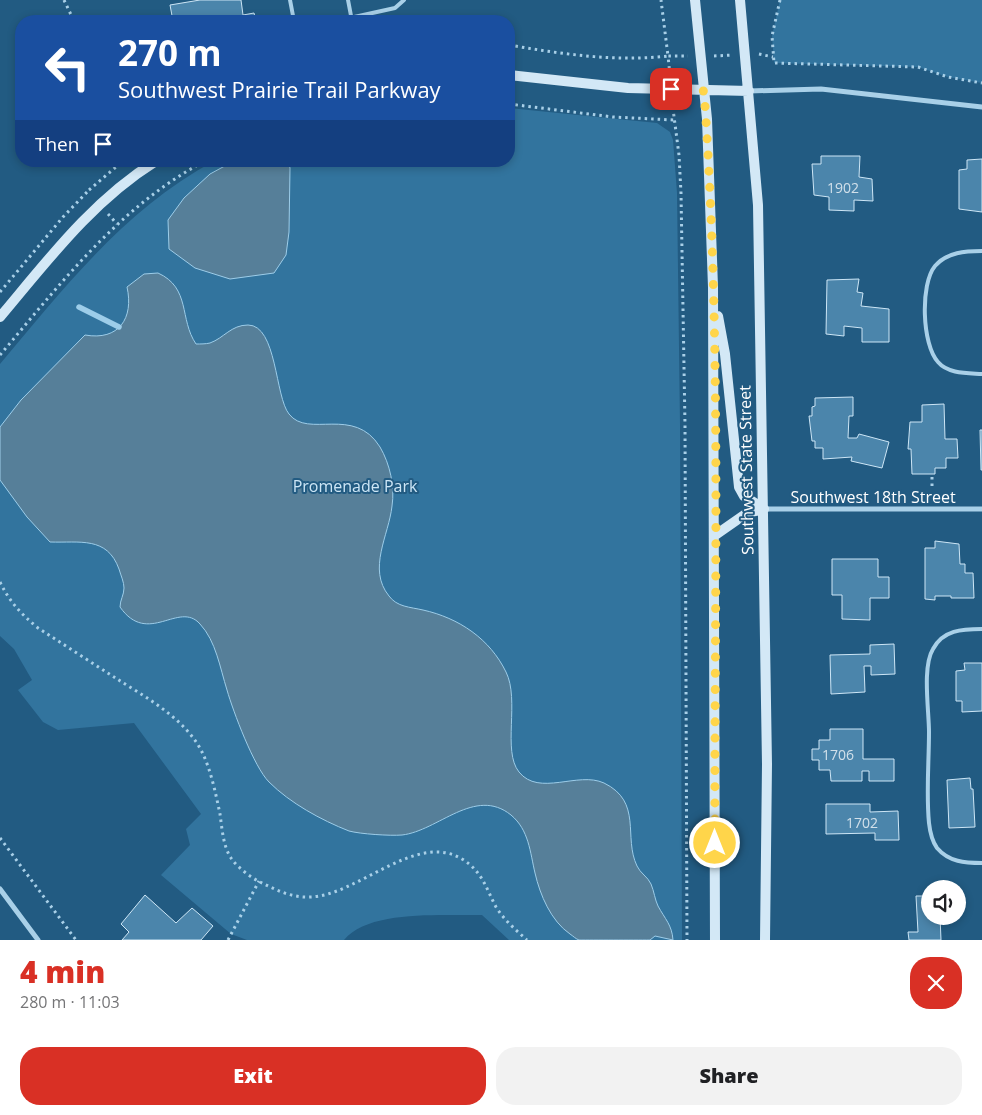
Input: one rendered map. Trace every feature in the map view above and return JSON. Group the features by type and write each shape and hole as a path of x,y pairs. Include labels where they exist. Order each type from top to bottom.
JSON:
{"main road":[{"name":"Southwest State Street","path":"695,0 711,190 716,940"},
{"name":"Southwest State Street","path":"740,0 758,205 767,764 765,940"},
{"path":"515,76 594,85 704,91 749,91"},
{"path":"0,317 84,219 114,191 148,167"},
{"path":"713,287 725,354 739,487 744,496 764,509"},
{"path":"714,536 747,512 764,509"}],"street":[{"path":"749,91 822,89 982,107"},
{"name":"Southwest 18th Street","path":"764,509 982,509"},
{"path":"0,889 38,940"}],"lane":[{"path":"290,0 293,15"},
{"path":"348,0 351,15"},
{"path":"370,15 395,8 404,0"},
{"path":"982,251 954,254 935,267 926,288 926,324 929,346 938,363 949,370 982,374"},
{"path":"982,629 958,630 940,639 932,650 928,661 928,812 931,837 945,856 966,863 982,863"}],"path":[{"path":"64,0 71,15"},
{"path":"661,0 668,59"},
{"path":"780,0 772,36 774,63 918,67 948,77 982,83"},
{"path":"515,46 602,58 668,59 760,54 773,57"},
{"path":"515,105 613,117 674,120"},
{"path":"673,107 679,155 681,193 685,416 687,940"},
{"path":"0,355 76,265 116,224 194,167"},
{"path":"932,477 932,488"},
{"path":"0,582 8,600 22,615 159,707 190,733 202,753 231,859 259,882 298,897 328,895 405,859 431,852 445,852 462,858 482,876 497,907 507,921 527,940"},
{"path":"0,838 76,940"},
{"path":"228,940 259,882"}],"green space":[{"path":"780,0 982,0 982,83 948,77 918,67 774,63 772,36"},
{"name":"Promenade Park","path":"515,109 657,123 670,132 673,140 677,193 682,940 509,940 482,915 429,915 389,919 371,923 356,930 344,940 247,940 231,934 161,875 190,845 186,829 201,814 134,723 58,730 43,722 18,690 32,680 14,649 0,636 0,364 72,279 98,252 152,202 204,167 515,167"}],"shaded area":[{"path":"223,167 290,167 289,232 286,255 274,273 230,279 195,268 169,249 168,220 184,198 210,174"},
{"path":"158,273 168,279 180,295 191,334 196,344 210,343 237,327 248,325 258,328 265,337 270,349 284,405 289,414 297,421 308,424 345,425 357,428 369,435 380,447 389,468 393,491 390,517 379,563 383,586 392,600 400,604 449,618 461,624 482,640 499,660 510,683 512,696 512,751 514,763 519,772 527,779 537,783 594,780 604,783 616,791 624,800 630,821 633,855 640,871 651,884 658,906 670,926 673,940 655,936 650,940 579,940 563,929 543,899 528,842 522,827 511,815 497,807 484,805 470,808 416,832 390,835 349,831 328,822 296,804 269,782 257,764 234,711 214,647 200,624 192,618 183,617 152,624 141,623 131,618 120,607 124,583 114,558 107,551 100,546 82,542 50,542 27,517 0,480 0,427 21,400 85,335 97,336 107,334 115,331 121,325 126,317 128,308 127,287 144,274"}],"building":[{"path":"200,0 241,0 243,15 172,15 170,5"},
{"path":"821,156 860,156 859,177 872,179 873,201 854,200 854,211 829,210 829,197 814,195 812,164 821,164"},
{"path":"982,159 982,212 959,209 959,170 967,169 967,160"},
{"path":"859,279 857,292 863,293 861,306 889,309 889,342 862,342 862,328 844,326 844,336 826,334 827,280"},
{"path":"853,397 853,416 849,416 848,438 857,438 859,434 889,442 882,468 851,461 852,457 823,459 823,448 815,448 815,441 812,441 809,416 812,416 815,398"},
{"path":"944,404 945,439 957,439 958,458 946,458 946,468 935,468 935,474 912,474 911,449 908,449 910,422 922,422 922,405"},
{"path":"980,430 982,430 982,470 981,470"},
{"path":"935,541 959,544 960,564 965,564 965,573 973,573 974,598 935,596 935,600 925,599 925,548 935,548"},
{"path":"832,559 878,559 878,577 889,577 889,598 870,598 870,620 842,619 842,595 832,595"},
{"path":"894,644 895,674 871,675 871,666 864,666 865,692 831,694 830,655 870,654 870,645"},
{"path":"964,663 982,663 982,711 962,712 962,701 956,701 956,671 965,670"},
{"path":"830,729 863,729 863,759 894,759 894,781 869,781 869,771 862,771 862,781 831,781 830,770 819,770 819,760 812,760 812,749 819,749 819,740 830,740"},
{"path":"970,778 971,789 973,789 975,827 949,828 947,780"},
{"path":"826,804 870,804 870,812 898,811 899,840 875,840 875,833 826,834"},
{"path":"145,895 176,923 192,908 213,926 201,940 122,940 129,932 121,924"},
{"path":"916,896 921,896 921,925 940,925 941,940 909,940 908,932 918,932"}],"waterway":[{"path":"79,307 119,327"}],"route":[{"path":"671,89 704,91 709,154 713,324 715,843"}]}
